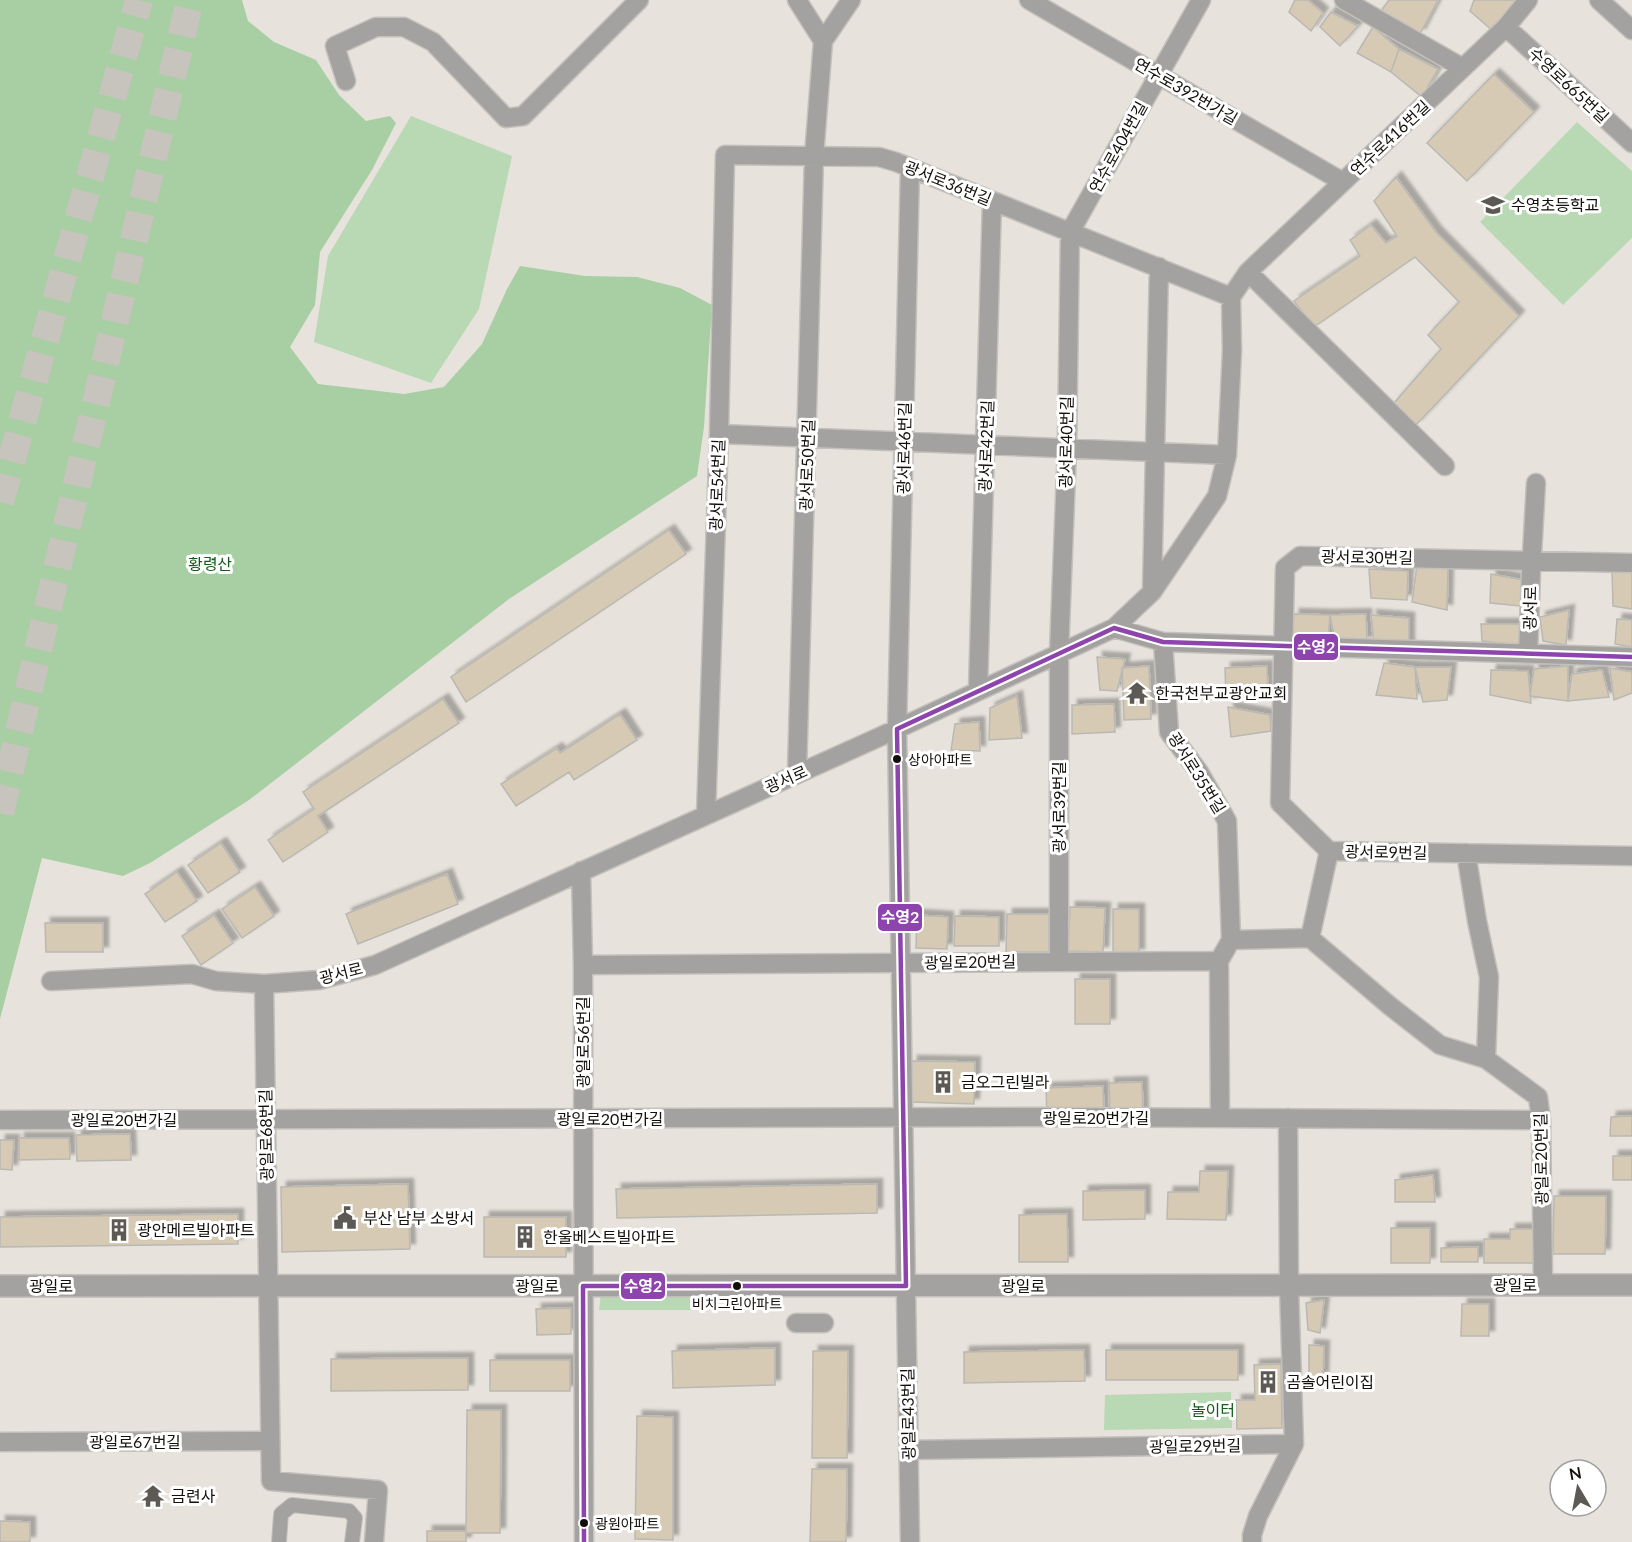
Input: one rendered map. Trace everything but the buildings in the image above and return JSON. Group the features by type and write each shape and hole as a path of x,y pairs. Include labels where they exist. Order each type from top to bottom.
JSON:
{"street":[{"path":"346,81 335,46 376,27 404,27 433,42 506,118 523,116 639,0"},
{"path":"797,0 823,41 851,0"},
{"name":"연수로392번가길","path":"1029,0 1343,182"},
{"name":"연수로404번길","path":"1070,232 1201,0"},
{"path":"1344,0 1463,68"},
{"name":"연수로416번길","path":"1231,297 1248,272 1506,27 1528,0"},
{"path":"1599,0 1632,30"},
{"name":"수영로665번길","path":"1506,27 1632,143"},
{"name":"광서로50번길","path":"797,774 814,156 823,41"},
{"name":"광서로36번길","path":"725,155 879,158 910,168 1231,297"},
{"name":"광서로54번길","path":"706,815 719,435 725,155"},
{"name":"광서로46번길","path":"901,963 897,729 910,168"},
{"name":"광서로42번길","path":"978,691 992,201"},
{"name":"광서로40번길","path":"1059,653 1070,232"},
{"path":"1152,592 1158,267"},
{"path":"1248,272 1444,466"},
{"path":"1114,628 1152,592 1216,496 1227,455 1232,351 1231,297"},
{"path":"719,435 1227,455"},
{"path":"1532,561 1536,483"},
{"name":"광서로30번길","path":"1282,646 1285,567 1300,556 1632,563"},
{"name":"광서로","path":"1528,654 1532,561"},
{"name":"광서로","path":"51,981 192,974 216,981 264,984 319,980 375,964 897,729 1114,628 1163,642 1632,657"},
{"name":"광서로35번길","path":"1163,642 1169,732 1199,772 1227,821 1231,940"},
{"name":"광서로9번길","path":"1282,646 1280,803 1329,851 1632,856"},
{"name":"광서로39번길","path":"1059,653 1059,961"},
{"path":"1220,1118 1219,961 1231,940 1310,938 1329,851"},
{"path":"1466,853 1489,977 1486,1059"},
{"name":"광일로56번길","path":"581,871 584,1542"},
{"name":"광일로20번길","path":"1310,938 1440,1045 1486,1059 1538,1097 1541,1120 1543,1285"},
{"name":"광일로20번길","path":"583,965 1219,961"},
{"name":"광일로43번길","path":"901,963 910,1542"},
{"name":"광일로68번길","path":"264,984 268,1286"},
{"name":"광일로20번가길","path":"0,1120 903,1118 1541,1120"},
{"path":"1250,1540 1258,1516 1294,1444 1289,1286 1288,1118"},
{"name":"광일로","path":"0,1286 1632,1285"},
{"path":"268,1286 270,1481 378,1490 374,1542"},
{"path":"796,1323 824,1323"},
{"name":"광일로67번길","path":"0,1442 270,1441"},
{"name":"광일로29번길","path":"908,1450 1294,1444"},
{"path":"279,1542 281,1514 292,1505 349,1510 355,1518 352,1542"}],"green space":[{"name":"황령산","path":"0,0 242,0 248,21 274,42 316,60 339,95 366,121 390,116 396,123 372,170 320,252 315,305 290,347 318,384 404,394 444,387 482,344 520,266 585,276 637,277 680,288 712,305 704,427 697,476 509,599 249,800 150,863 123,876 42,858 0,1019"},
{"path":"411,116 512,156 479,309 431,383 314,342 328,256"},
{"path":"1577,122 1632,171 1632,238 1563,305 1480,222"},
{"path":"602,1286 691,1286 691,1310 599,1310"},
{"name":"놀이터","path":"1231,1392 1232,1428 1104,1430 1105,1395"}],"tunnel":[{"path":"0,502 139,0"},
{"path":"0,813 190,0"}],"transit line":[{"name":"수영2","path":"584,1542 583,1286 906,1286 897,729 1114,628 1163,642 1632,657"}],"place":[{"name":"수영초등학교","path":"1493,205"},
{"name":"한국천부교광안교회","path":"1137,693"},
{"name":"상아아파트","path":"897,759"},
{"name":"금오그린빌라","path":"943,1082"},
{"name":"부산 남부 소방서","path":"345,1218"},
{"name":"광안메르빌아파트","path":"119,1230"},
{"name":"한울베스트빌아파트","path":"525,1237"},
{"name":"비치그린아파트","path":"737,1286"},
{"name":"곰솔어린이집","path":"1268,1382"},
{"name":"금련사","path":"153,1496"},
{"name":"광원아파트","path":"584,1523"}]}
